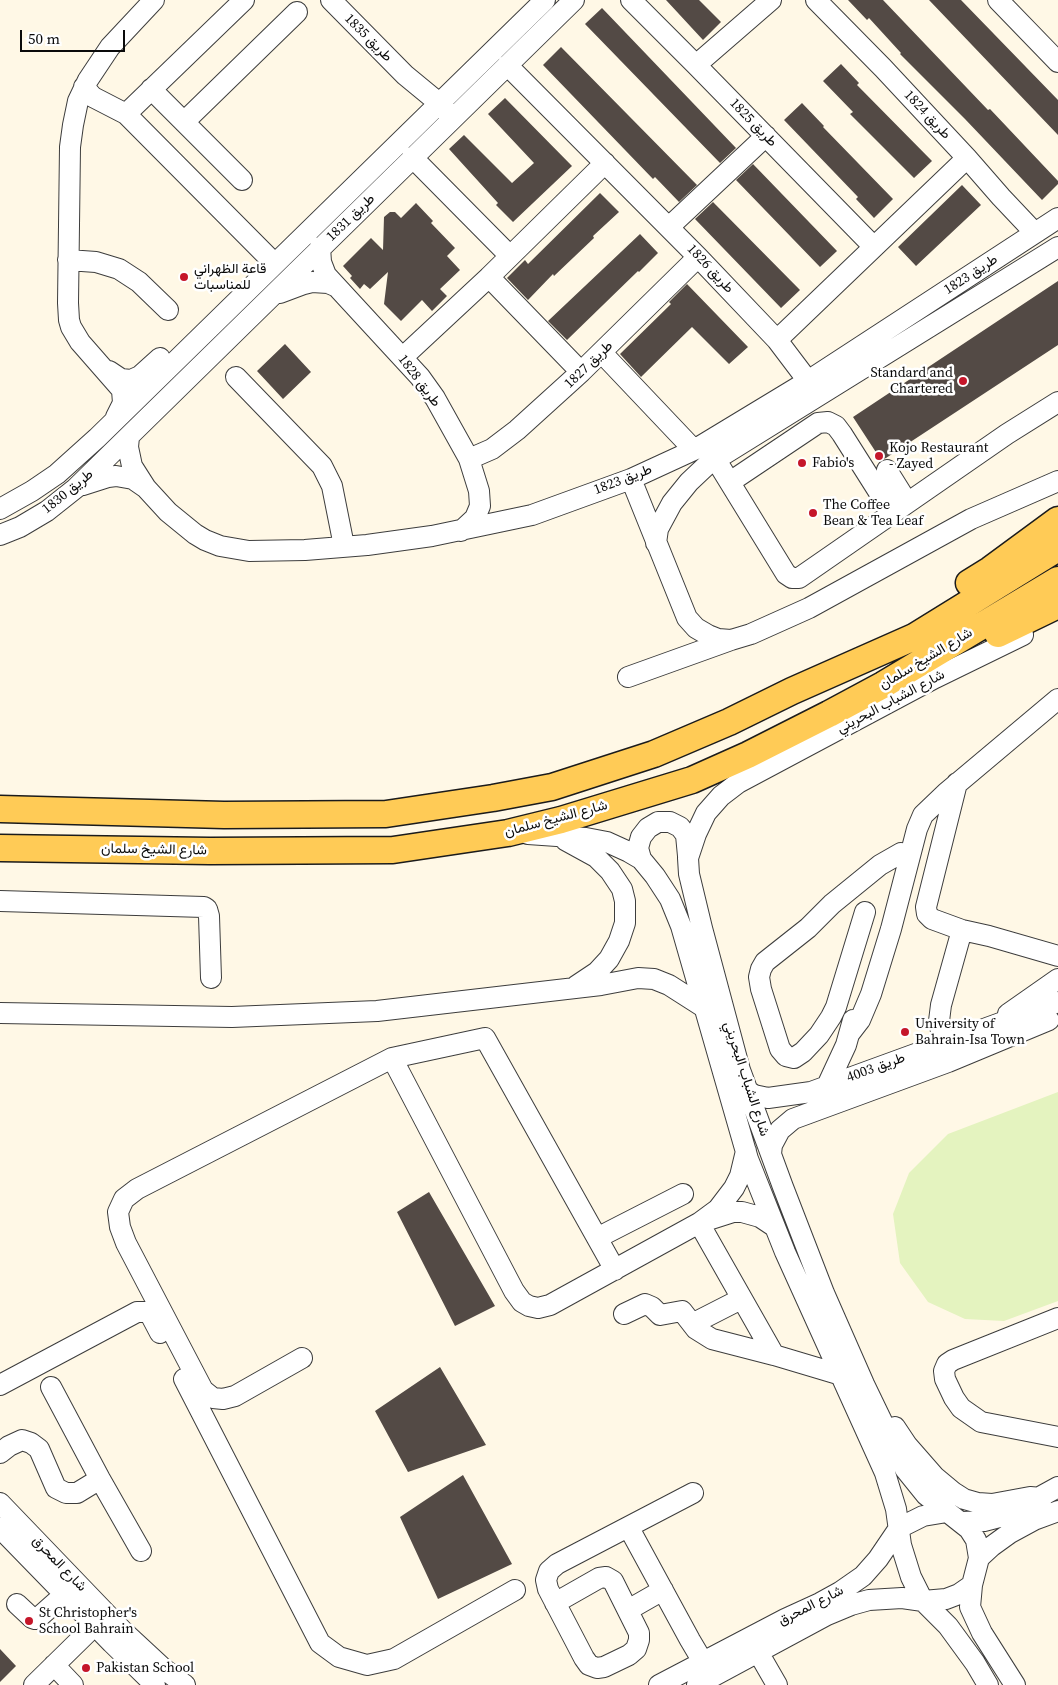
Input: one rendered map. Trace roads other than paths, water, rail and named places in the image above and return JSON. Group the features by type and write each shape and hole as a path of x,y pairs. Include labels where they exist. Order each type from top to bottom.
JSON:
{"main road":[{"path":"792,691 903,625 990,570 1058,520"},
{"name":"شارع الشيخ سلمان","path":"0,809 224,815 386,814 552,787 654,754 729,722 792,691 914,637 1058,548"},
{"name":"شارع الشيخ سلمان","path":"0,848 210,851 393,850 508,833 561,820 692,780 748,755 883,685 1058,580"},
{"path":"883,685 937,663 1058,605"},
{"path":"0,800 126,805 150,813"}],"street":[{"path":"112,425 122,408 124,394 120,386 80,342 71,327 68,303 70,147 78,101 98,62 153,0"},
{"path":"126,114 244,0"},
{"name":"طريق 1831","path":"112,425 545,0"},
{"name":"طريق 1831","path":"129,438 320,247 574,0"},
{"path":"553,21 588,0"},
{"name":"طريق 1825","path":"631,0 874,247"},
{"path":"696,64 771,0"},
{"name":"طريق 1824","path":"816,0 883,68 1035,233"},
{"path":"998,0 1058,62"},
{"name":"طريق 1835","path":"339,3 405,75 416,92 419,102 415,126"},
{"path":"184,122 297,12"},
{"path":"423,89 440,85 495,33 529,16"},
{"name":"طريق 1826","path":"507,65 698,257 777,340 808,381"},
{"name":"طريق 1835","path":"405,75 439,103 452,118"},
{"path":"84,87 93,97 126,114 275,264"},
{"path":"151,89 242,180"},
{"path":"73,125 88,111 107,104"},
{"path":"669,227 766,136"},
{"path":"412,157 510,256"},
{"path":"777,340 967,158"},
{"path":"402,357 489,277 605,162"},
{"name":"طريق 1823","path":"129,438 128,447 132,466 146,488 168,512 195,534 220,546 249,551 305,550 432,536 532,515 631,478 694,450 808,381 1058,218"},
{"path":"656,543 658,529 664,515 681,491 698,472 1058,246"},
{"name":"طريق 1828","path":"320,247 322,269 326,275 420,377 435,398 469,459 480,491 481,500 475,518 461,531"},
{"name":"طريق 1827","path":"469,459 492,449 518,430 602,353 698,257"},
{"path":"68,260 96,262 119,269 139,282 168,310"},
{"path":"489,277 582,372"},
{"path":"270,298 312,282 335,286"},
{"path":"96,360 115,376 131,380 140,376 202,320 229,309"},
{"path":"602,353 694,450"},
{"path":"236,377 322,466 332,486 344,546"},
{"path":"716,460 786,574 792,578 799,578 899,507 1058,402"},
{"path":"730,482 818,423 828,422 836,426 872,480 899,507"},
{"name":"طريق 1830","path":"0,509 57,474 112,425"},
{"name":"طريق 1830","path":"0,535 20,527 46,511 76,488 129,438"},
{"path":"887,470 899,507"},
{"name":"طريق 1823","path":"76,488 100,479 116,476 133,480 146,488"},
{"path":"631,478 687,618 696,628 708,635 718,639 731,640"},
{"path":"628,677 751,634 809,608 971,519 1058,481"},
{"name":"طريق 1828","path":"480,491 492,508 509,520"},
{"name":"شارع الشباب البحريني","path":"1015,1685 975,1620 970,1607 972,1585 979,1558 976,1540 969,1528 926,1495 905,1469 894,1450 840,1334 740,1070 708,952 689,874 688,858 706,813 720,796 738,783 935,678 1058,618"},
{"path":"817,1112 819,1089 844,1050 864,991 882,925 906,851 923,815 1058,699"},
{"path":"957,784 926,910 932,919 962,930 1058,956"},
{"path":"641,859 638,848 641,837 648,828 658,822 670,822 680,826 686,835 688,858"},
{"name":"شارع الشباب البحريني","path":"508,833 553,835 607,842 641,859 670,898 681,926 746,1151 775,1227 885,1473 896,1508 905,1562 923,1601 948,1626 975,1663 988,1685"},
{"path":"553,835 596,857 610,871 622,889 625,902 625,922 620,941 609,959 597,972 572,988"},
{"path":"865,912 836,1007 831,1017 819,1035 803,1052 794,1058 786,1056 780,1050 761,989 760,970 770,957 808,928 853,886 880,865 906,851"},
{"path":"850,1033 860,1020 871,994 891,929 906,851"},
{"path":"853,886 858,901 865,912 882,925"},
{"path":"0,901 204,907 207,909 209,916 211,978"},
{"path":"945,1053 939,1022 941,1005 962,930"},
{"path":"0,1014 232,1017 367,1011 572,988 638,978 654,980 669,985 705,1008"},
{"path":"986,1029 1058,978"},
{"name":"طريق 4003","path":"771,1154 775,1138 786,1124 793,1120 817,1112 945,1053 986,1029 1058,1002"},
{"name":"طريق 4003","path":"748,1091 768,1098 819,1089 945,1053 1058,1016"},
{"path":"302,1358 235,1396 223,1399 213,1398 203,1390 126,1242 120,1227 118,1212 124,1199 136,1189 392,1058 485,1038 615,1270"},
{"path":"392,1058 514,1291 522,1302 538,1308 550,1305 615,1270 699,1223 718,1209 734,1188 740,1176 746,1151"},
{"path":"598,1238 683,1194"},
{"path":"699,1223 733,1212 742,1212 760,1216 775,1227"},
{"path":"699,1223 774,1356"},
{"path":"692,1324 742,1299"},
{"path":"624,1314 641,1305 649,1305 660,1315 682,1311 701,1334 712,1340 841,1375"},
{"path":"0,1385 137,1312 150,1314 320,1643 339,1657 367,1665 394,1659 515,1590"},
{"path":"1058,1318 953,1360 947,1364 944,1371 945,1379 958,1403 970,1416 981,1422 1058,1437"},
{"path":"840,1334 907,1445 935,1477 952,1492 964,1499 992,1504 1052,1495"},
{"path":"51,1387 100,1479 142,1551"},
{"path":"0,1453 22,1440 31,1443 39,1449 56,1488 66,1493 77,1492 100,1479"},
{"path":"555,1603 599,1578 613,1581 639,1633 636,1649 629,1655 604,1667 597,1668 589,1665 584,1658 555,1603 548,1589 546,1580 549,1571 556,1564 629,1528 693,1493"},
{"name":"شارع المحرق","path":"659,1685 840,1592 863,1576 878,1559 899,1528 923,1516 955,1517 984,1521 1007,1515 1052,1495"},
{"name":"شارع المحرق","path":"0,1503 122,1630 164,1669 185,1685"},
{"path":"979,1558 1010,1533 1034,1520 1058,1511"},
{"name":"شارع المحرق","path":"0,1528 155,1685"},
{"path":"629,1528 703,1662"},
{"path":"0,1544 138,1685"},
{"name":"شارع المحرق","path":"697,1685 851,1605 870,1600 902,1598 923,1601 946,1599 959,1594 972,1585"},
{"path":"628,1610 663,1590"},
{"path":"17,1604 35,1619 56,1602"},
{"path":"34,1685 87,1634"},
{"path":"758,1652 777,1685"},
{"path":"54,1666 73,1685"}],"place":[{"name":"قاعة الظهراني للمناسبات","path":"184,277"},
{"name":"Standard and Chartered","path":"963,381"},
{"name":"Kojo Restaurant - Zayed","path":"879,456"},
{"name":"Fabio's","path":"802,463"},
{"name":"The Coffee Bean & Tea Leaf","path":"813,513"},
{"name":"University of Bahrain-Isa Town","path":"905,1032"},
{"name":"St Christopher's School Bahrain","path":"29,1621"},
{"name":"Pakistan School","path":"86,1668"}]}
